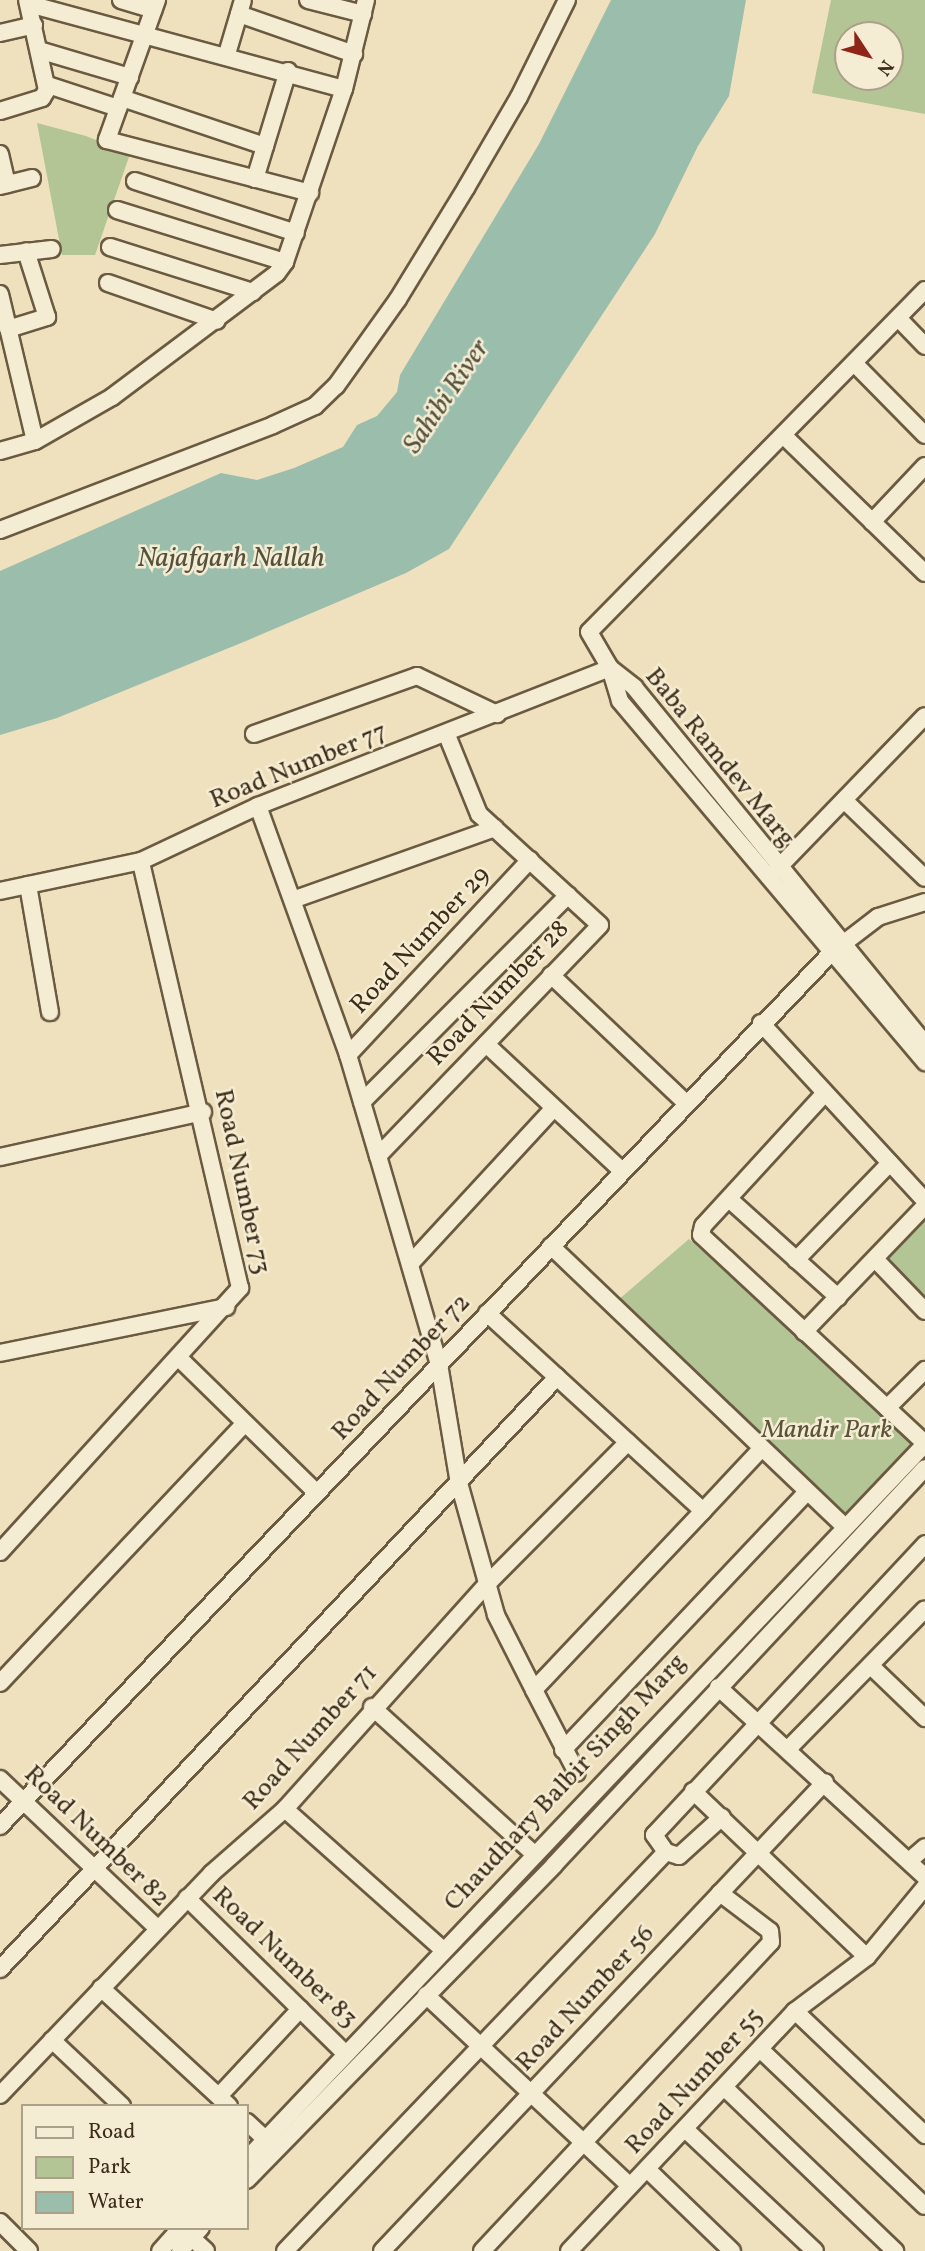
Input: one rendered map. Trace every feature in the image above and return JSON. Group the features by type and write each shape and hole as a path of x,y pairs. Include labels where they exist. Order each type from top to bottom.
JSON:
{"street":[{"path":"121,0 155,5 107,140 310,193"},
{"path":"309,0 364,13"},
{"path":"0,451 35,441 112,397 217,321 285,262 344,89 364,13 376,0"},
{"path":"0,530 273,425 315,406 336,386 391,311 519,97 567,0"},
{"path":"0,111 42,98 48,85 42,51 28,2 227,54 344,89"},
{"path":"227,54 241,7 354,54"},
{"path":"0,33 34,25"},
{"path":"42,51 130,77"},
{"path":"255,179 288,71"},
{"path":"48,85 120,103 265,146"},
{"path":"0,154 3,185 32,178"},
{"path":"135,181 296,233"},
{"path":"117,210 285,262"},
{"path":"110,247 253,292"},
{"path":"0,255 52,249"},
{"path":"8,329 47,317 26,251"},
{"path":"108,283 217,321"},
{"path":"610,668 589,632 925,290"},
{"path":"0,294 35,441"},
{"path":"898,318 925,346"},
{"path":"854,363 925,435"},
{"path":"783,435 925,573"},
{"path":"872,522 925,466"},
{"name":"Road Number 77","path":"0,891 141,861 258,806 447,735 610,668"},
{"name":"Baba Ramdev Marg","path":"610,668 634,687 778,868 836,949 925,1062"},
{"name":"Baba Ramdev Marg","path":"610,668 620,701 836,949 925,1044"},
{"path":"254,734 417,676 497,715"},
{"path":"778,868 925,716"},
{"name":"Road Number 28","path":"378,1156 600,925 479,814 447,735"},
{"path":"844,800 925,878"},
{"path":"258,806 295,900 348,1055 410,1264 439,1364 459,1483 496,1615 577,1773"},
{"path":"295,900 495,828"},
{"name":"Road Number 29","path":"348,1055 530,860"},
{"name":"Road Number 73","path":"0,1552 226,1307 241,1282 141,861"},
{"path":"28,885 50,1012"},
{"path":"362,1102 568,895"},
{"name":"Road Number 72","path":"0,1826 761,1023 836,949 878,917 925,902"},
{"path":"551,975 686,1103"},
{"path":"761,1023 925,1204 804,1332"},
{"path":"486,1044 622,1171"},
{"path":"825,1093 703,1226 703,1241 925,1444"},
{"path":"410,1264 554,1108"},
{"path":"0,1157 202,1112"},
{"path":"796,1260 890,1163"},
{"path":"729,1199 838,1297"},
{"path":"551,1246 844,1526"},
{"path":"875,1259 925,1311"},
{"path":"0,1353 226,1307"},
{"path":"487,1313 703,1511"},
{"path":"179,1358 317,1493"},
{"path":"887,1408 925,1370"},
{"path":"0,1969 92,1867 459,1483 556,1377"},
{"path":"0,1683 245,1423"},
{"name":"Road Number 71","path":"0,2095 187,1898 285,1809 372,1707 487,1584 628,1442"},
{"name":"Chaudhary Balbir Singh Marg","path":"248,2158 533,1853 925,1444"},
{"path":"534,1690 762,1448"},
{"name":"Chaudhary Balbir Singh Marg","path":"248,2179 925,1468"},
{"path":"563,1750 807,1492"},
{"path":"722,1817 682,1854 666,1852 654,1835 925,1544"},
{"path":"789,1748 872,1667 925,1609"},
{"path":"872,1667 925,1718"},
{"path":"718,1687 789,1748 925,1877"},
{"path":"372,1707 533,1853"},
{"name":"Road Number 82","path":"0,1779 158,1929"},
{"name":"Road Number 56","path":"383,2251 825,1782"},
{"path":"693,1791 867,1957"},
{"path":"285,1809 443,1950"},
{"path":"909,1861 925,1847"},
{"path":"285,2251 480,2042 666,1852"},
{"name":"Road Number 55","path":"573,2250 795,2011 867,1957 925,1887"},
{"path":"482,2251 771,1942 770,1931 720,1893"},
{"name":"Road Number 83","path":"187,1898 345,2053"},
{"path":"102,1988 224,2101 300,2009"},
{"path":"426,1995 480,2042 630,2186"},
{"path":"795,2011 925,2135"},
{"path":"52,2040 120,2104"},
{"path":"761,2050 925,2206"},
{"path":"724,2088 895,2251"},
{"path":"248,2123 265,2139"},
{"path":"685,2129 815,2251"},
{"path":"647,2169 732,2251"},
{"path":"2,2227 29,2251"},
{"path":"160,2251 192,2231"},
{"path":"180,2251 192,2231"},
{"path":"192,2231 206,2251"}],"green space":[{"path":"831,0 925,0 925,114 812,93"},
{"path":"37,123 86,136 130,154 95,255 62,255"},
{"path":"925,1213 925,1311 875,1259"},
{"name":"Mandir Park","path":"689,1239 920,1443 844,1521 617,1301"}],"water":[{"name":"Najafgarh Nallah","path":"611,0 746,0 729,96 698,146 655,234 449,549 406,573 246,641 57,718 0,735 0,571 221,473 257,480 294,468 343,447 357,425 377,416 397,392 400,375 539,144"}],"water label":[{"name":"Sahibi River","path":"447,397"}]}
